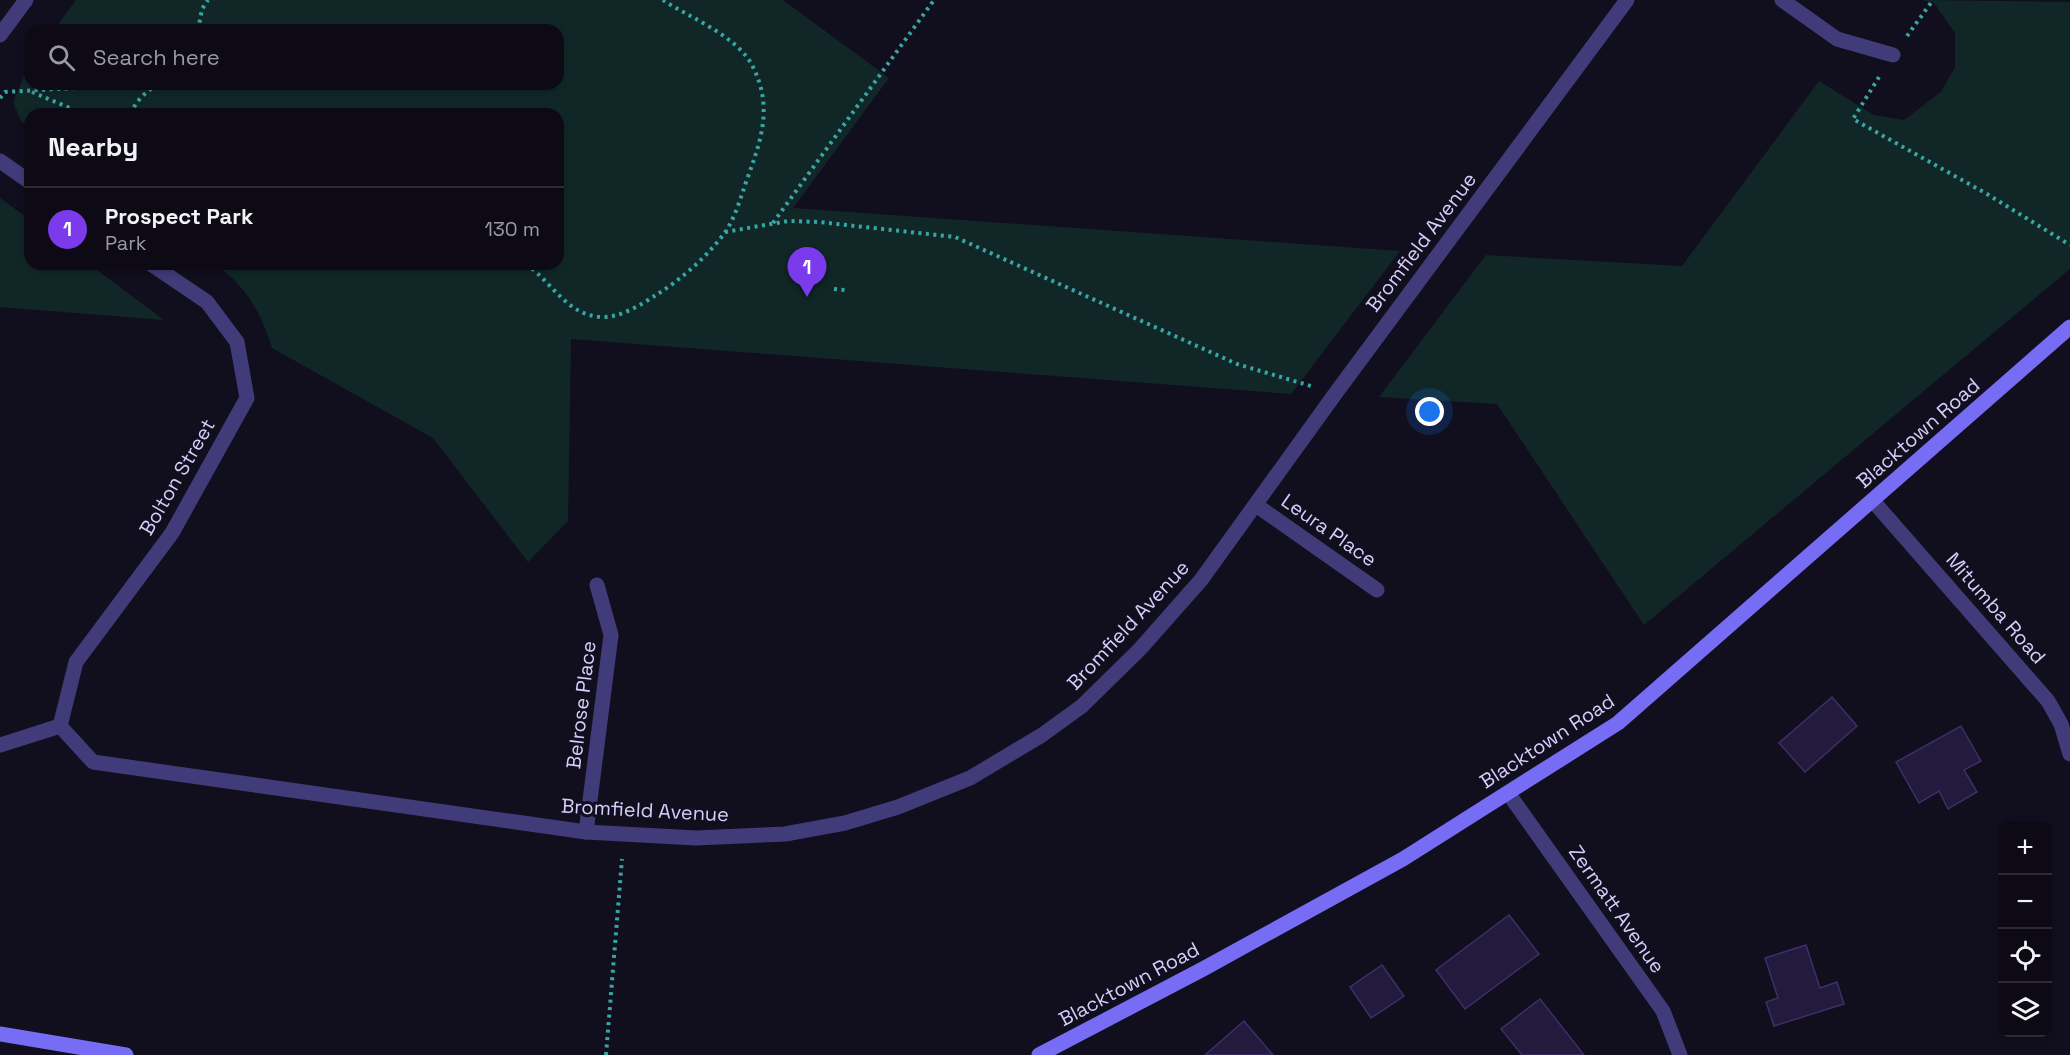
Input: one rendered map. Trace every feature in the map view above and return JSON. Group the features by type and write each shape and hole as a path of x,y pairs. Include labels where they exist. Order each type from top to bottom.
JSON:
{"main road":[{"name":"Blacktown Road","path":"1039,1055 1203,969 1403,859 1618,723 2070,327"},
{"path":"0,1034 126,1055"}],"street":[{"path":"0,34 26,0"},
{"name":"Bromfield Avenue","path":"60,726 93,762 586,832 696,838 785,834 845,824 898,807 970,778 1042,735 1082,706 1140,649 1201,580 1335,394 1627,0"},
{"path":"1782,0 1837,39 1893,55"},
{"path":"0,161 24,178"},
{"name":"Bolton Street","path":"60,726 76,662 172,533 247,398 237,342 207,302 160,270"},
{"name":"Mitumba Road","path":"1873,501 2036,685 2061,724 2070,754"},
{"name":"Leura Place","path":"1256,505 1377,590"},
{"name":"Belrose Place","path":"586,832 612,635 597,585"},
{"path":"0,745 60,726"},
{"name":"Zermatt Avenue","path":"1508,793 1664,1011 1680,1055"}],"path":[{"path":"199,24 202,9 208,0"},
{"path":"533,270 554,288 562,300 589,315 604,317 644,304 662,292 690,270 725,232 760,146 765,109 763,93 752,64 737,49 703,22 663,0"},
{"path":"772,224 934,0"},
{"path":"1933,0 1893,55 1853,119 1987,194 2070,245"},
{"path":"0,98 5,92 48,90"},
{"path":"133,108 148,90"},
{"path":"31,91 70,108"},
{"path":"725,232 772,224 819,222 955,237 1237,364 1335,394"},
{"path":"834,289 845,290"},
{"path":"606,1055 624,834"}],"green space":[{"path":"76,0 783,0 889,78 793,208 1400,251 1291,394 571,339 568,521 528,562 433,438 272,348 263,323 251,301 223,270 564,270 564,108 24,108 24,123 13,102 24,76 24,90 564,90 564,24 58,24"},
{"path":"1923,0 2070,2 2070,269 1644,625 1497,404 1379,397 1486,255 1682,266 1819,81 1874,115 1904,120 1941,92 1955,67 1955,33 1934,3"},
{"path":"0,198 24,216 24,270 97,270 164,320 0,307"}],"building":[{"path":"1832,697 1857,726 1805,772 1779,743"},
{"path":"1961,726 1981,761 1964,770 1977,792 1948,809 1939,791 1919,803 1896,762"},
{"path":"1509,915 1539,954 1465,1009 1436,970"},
{"path":"1806,945 1820,988 1837,982 1844,1004 1774,1026 1766,1002 1778,998 1765,958"},
{"path":"1382,965 1404,996 1371,1018 1350,987"},
{"path":"1540,999 1584,1055 1522,1055 1501,1029"},
{"path":"1244,1021 1273,1055 1205,1055"}],"place":[{"name":"Prospect Park","path":"807,297"}]}
